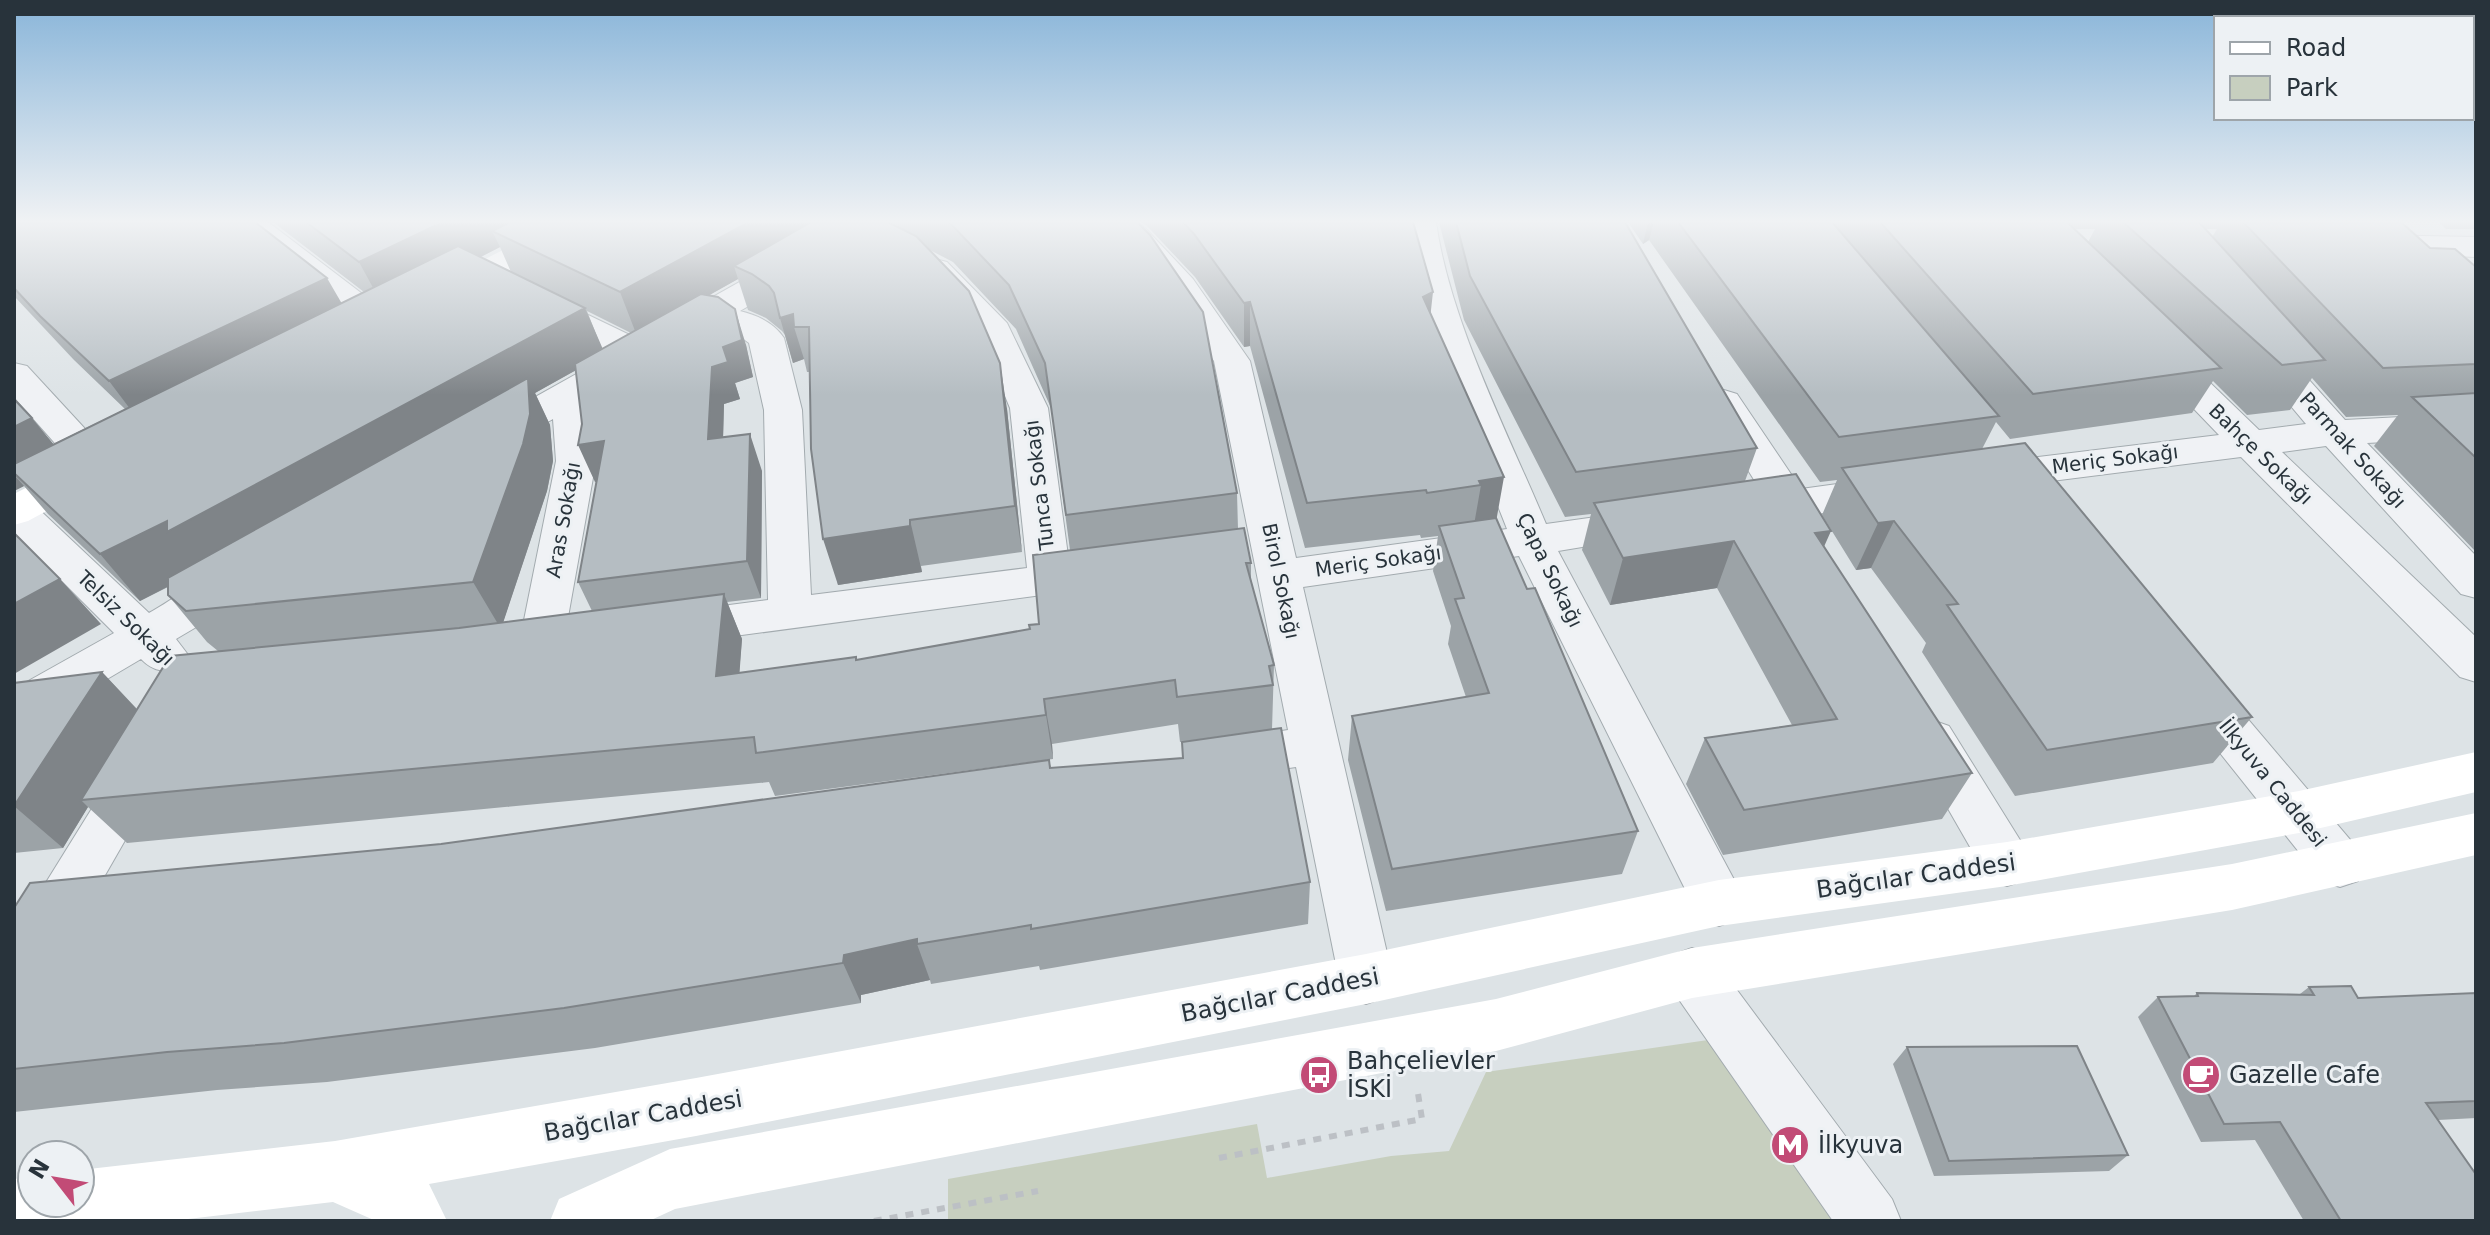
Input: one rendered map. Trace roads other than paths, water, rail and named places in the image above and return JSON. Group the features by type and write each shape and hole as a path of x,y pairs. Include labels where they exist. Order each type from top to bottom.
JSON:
{"main road":[{"path":"368,332 471,280"},
{"path":"14,510 112,460"},
{"name":"Bağcılar Caddesi","path":"96,1201 178,1204 335,1171 696,1107 1366,979 1719,903 2007,864 2299,812 2476,772"},
{"path":"581,1221 660,1200 1496,1025 1692,973 2216,890 2476,834"},
{"path":"335,1171 404,1202 416,1221"}],"street":[{"path":"310,280 368,332"},
{"path":"489,280 639,354"},
{"path":"460,457 769,280"},
{"name":"Tunca Sokağı","path":"947,280 995,330 1029,408 1050,580"},
{"name":"Birol Sokağı","path":"1175,280 1232,361 1366,979"},
{"name":"Çapa Sokağı","path":"1432,280 1452,341 1532,540 1719,903"},
{"path":"707,315 742,322 766,338 783,410 790,613"},
{"name":"Parmak Sokağı","path":"2242,326 2335,433 2476,583"},
{"name":"Bahçe Sokağı","path":"2136,331 2476,665"},
{"path":"1703,371 1823,557"},
{"path":"14,374 112,460"},
{"name":"Aras Sokağı","path":"569,394 576,461 525,647 587,639"},
{"name":"Meriç Sokağı","path":"1230,558 1278,564 1532,540 2249,442 2335,433 2476,425"},
{"path":"1982,437 2043,509"},
{"name":"Telsiz Sokağı","path":"14,510 193,682 173,716 89,898 14,983"},
{"path":"14,711 269,566"},
{"path":"634,633 1140,569"},
{"name":"İlkyuva Caddesi","path":"2176,666 2340,865"},
{"path":"1911,704 2007,864"},
{"path":"1176,765 1317,745"},
{"path":"14,905 89,898"},
{"path":"1692,973 1870,1221"}],"place":[{"name":"Bahçelievler İSKİ","path":"1319,1075"},
{"name":"Gazelle Cafe","path":"2201,1075"},
{"name":"İlkyuva","path":"1790,1145"}]}
